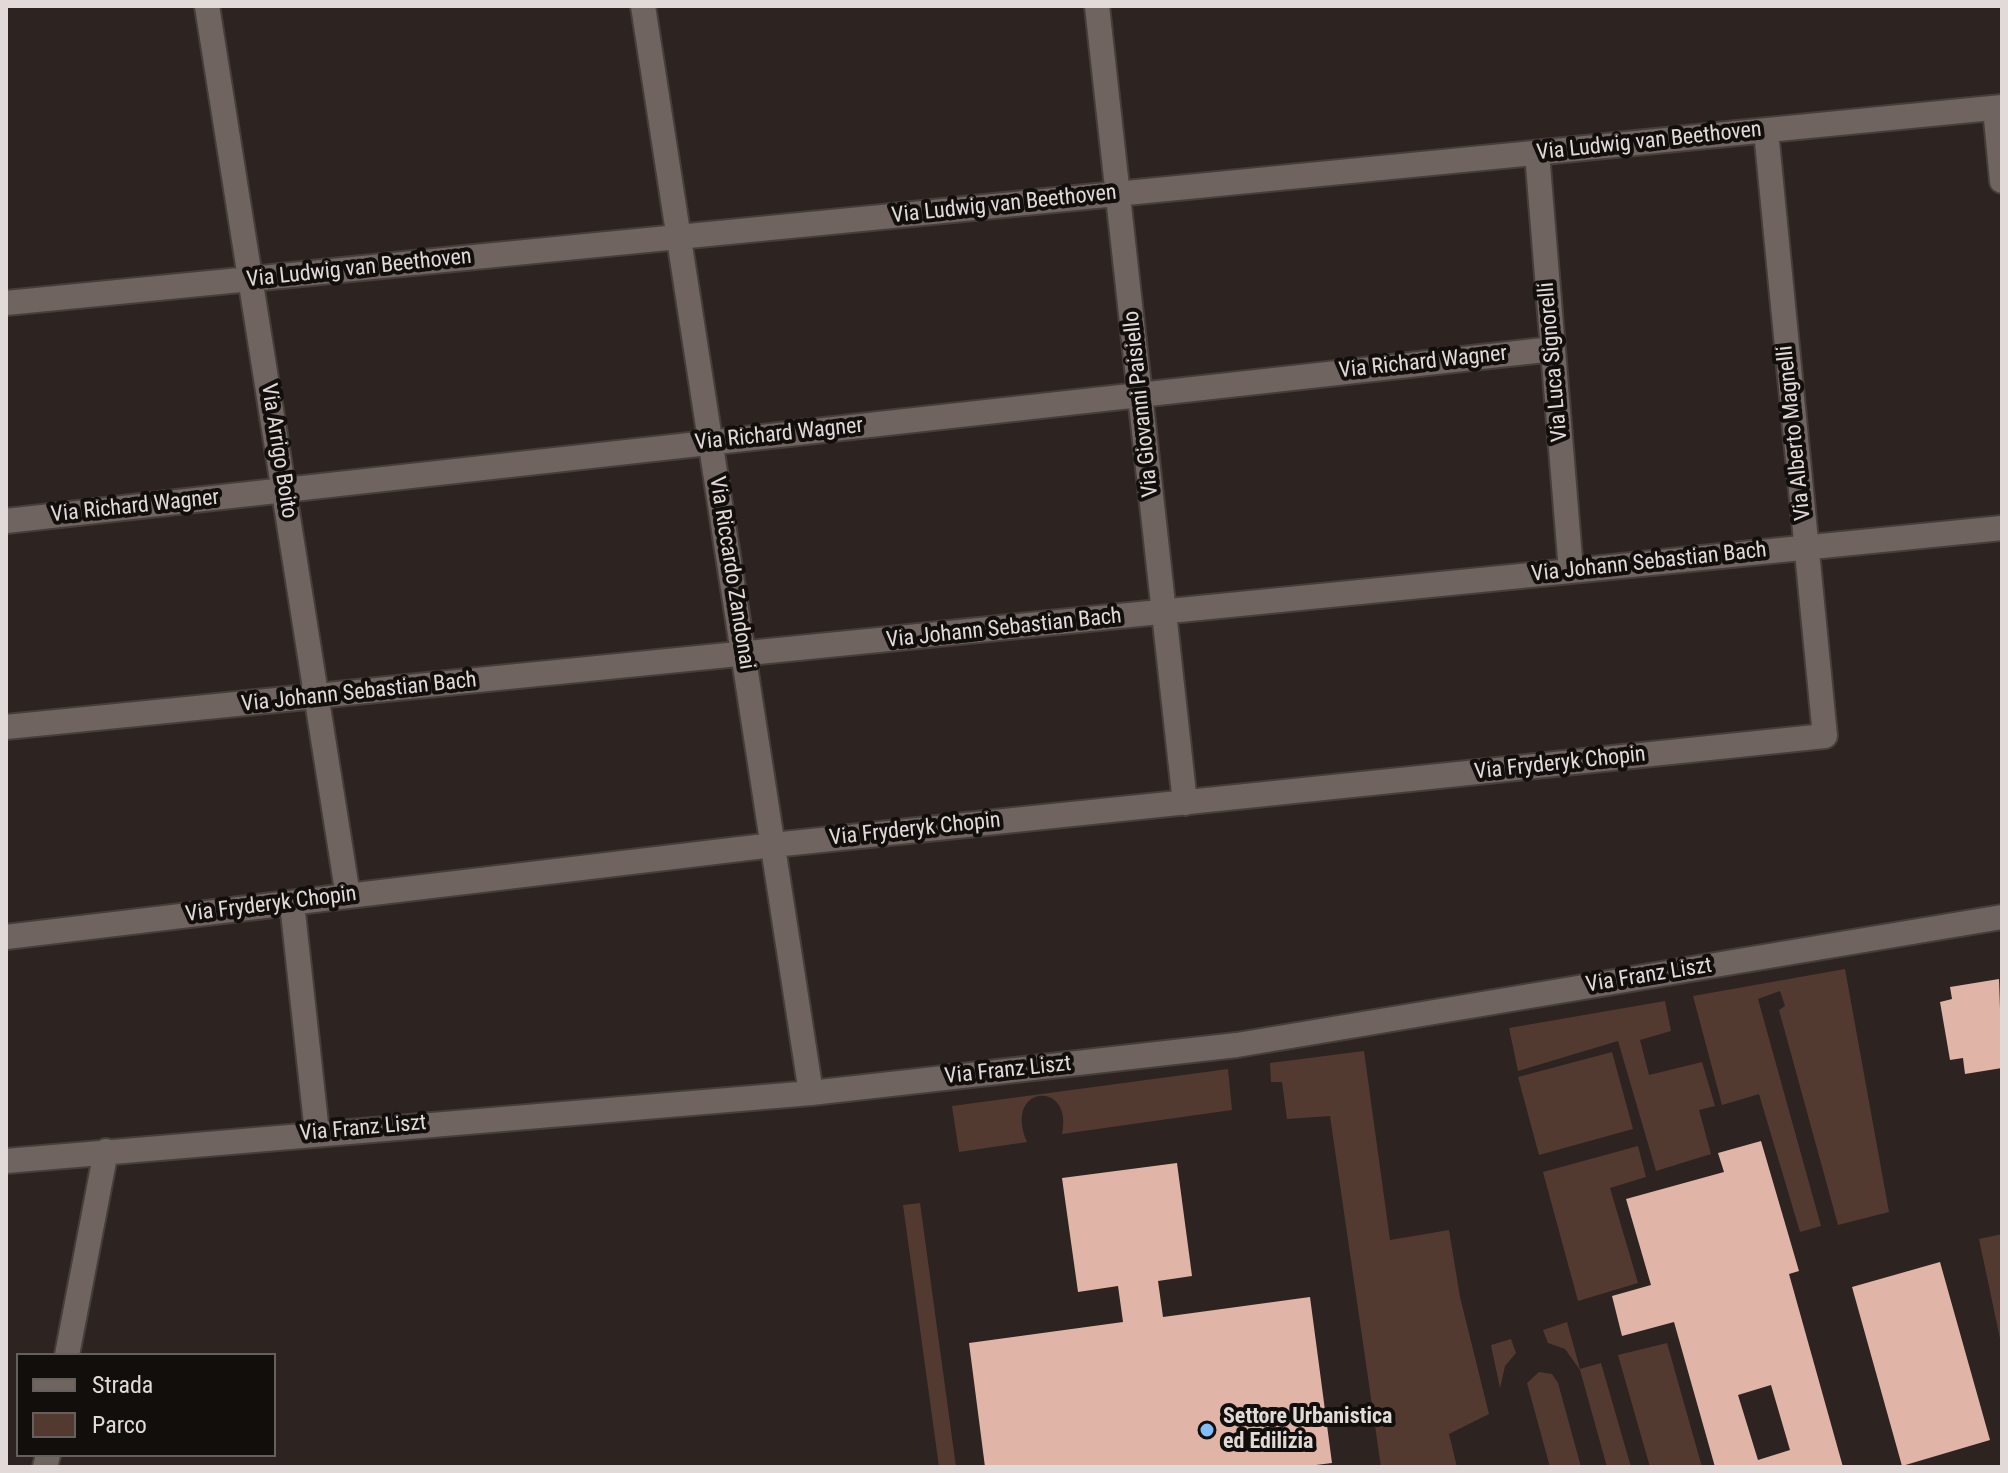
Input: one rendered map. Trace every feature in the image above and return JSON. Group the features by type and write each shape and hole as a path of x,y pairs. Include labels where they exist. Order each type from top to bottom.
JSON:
{"street":[{"name":"Via Arrigo Boito","path":"207,6 348,896"},
{"name":"Via Riccardo Zandonai","path":"643,6 811,1093"},
{"name":"Via Giovanni Paisiello","path":"1097,6 1185,803"},
{"name":"Via Ludwig van Beethoven","path":"6,303 1998,108"},
{"path":"1998,108 2002,181"},
{"name":"Via Alberto Magnelli","path":"1766,131 1825,736"},
{"name":"Via Luca Signorelli","path":"1537,153 1571,571"},
{"name":"Via Richard Wagner","path":"6,521 1553,349"},
{"name":"Via Johann Sebastian Bach","path":"6,727 2002,528"},
{"name":"Via Fryderyk Chopin","path":"6,937 773,845 1825,736"},
{"path":"292,903 317,1133"},
{"name":"Via Franz Liszt","path":"6,1161 811,1093 1237,1045 2002,917"},
{"path":"67,1353 106,1151"}],"green space":[{"path":"1845,969 1889,1212 1838,1225 1779,1010 1785,1006 1780,991 1758,999 1821,1226 1800,1232 1759,1094 1722,1105 1693,996"},
{"path":"1665,1001 1671,1031 1640,1040 1649,1075 1702,1062 1715,1106 1699,1110 1711,1154 1656,1171 1618,1041 1518,1071 1509,1028"},
{"path":"1364,1051 1390,1240 1449,1230 1460,1297 1489,1414 1449,1434 1457,1467 1381,1467 1330,1116 1287,1119 1282,1082 1271,1082 1270,1063"},
{"path":"1612,1052 1633,1129 1539,1155 1518,1077"},
{"path":"1228,1069 1232,1110 1062,1134 1063,1116 1058,1104 1050,1097 1040,1096 1030,1100 1024,1109 1022,1123 1027,1142 959,1152 952,1106"},
{"path":"1638,1146 1646,1177 1610,1188 1638,1283 1578,1301 1543,1172"},
{"path":"920,1203 956,1467 939,1467 903,1205"},
{"path":"2002,1234 2002,1348 1979,1239"},
{"path":"1567,1322 1580,1369 1601,1363 1631,1467 1607,1467 1580,1370 1565,1349 1548,1343 1543,1330"},
{"path":"1511,1339 1516,1353 1505,1366 1500,1388 1491,1345"},
{"path":"1667,1343 1702,1467 1650,1467 1618,1355"},
{"path":"1539,1372 1552,1374 1558,1383 1581,1467 1550,1467 1527,1383"}],"building":[{"path":"1999,979 2002,1068 1965,1074 1963,1058 1950,1060 1940,1002 1952,999 1950,987"},
{"path":"1761,1141 1799,1271 1789,1274 1843,1467 1715,1467 1674,1322 1622,1336 1612,1296 1651,1285 1626,1199 1724,1172 1718,1153","holes":["1771,1385 1790,1450 1758,1460 1738,1395"]},
{"path":"1177,1163 1192,1276 1158,1281 1163,1317 1310,1297 1332,1463 1300,1467 985,1467 969,1343 1123,1322 1118,1286 1078,1292 1062,1178"},
{"path":"1940,1262 1990,1440 1902,1466 1852,1287"}],"place":[{"name":"Settore Urbanistica ed Edilizia","path":"1207,1430"}]}
